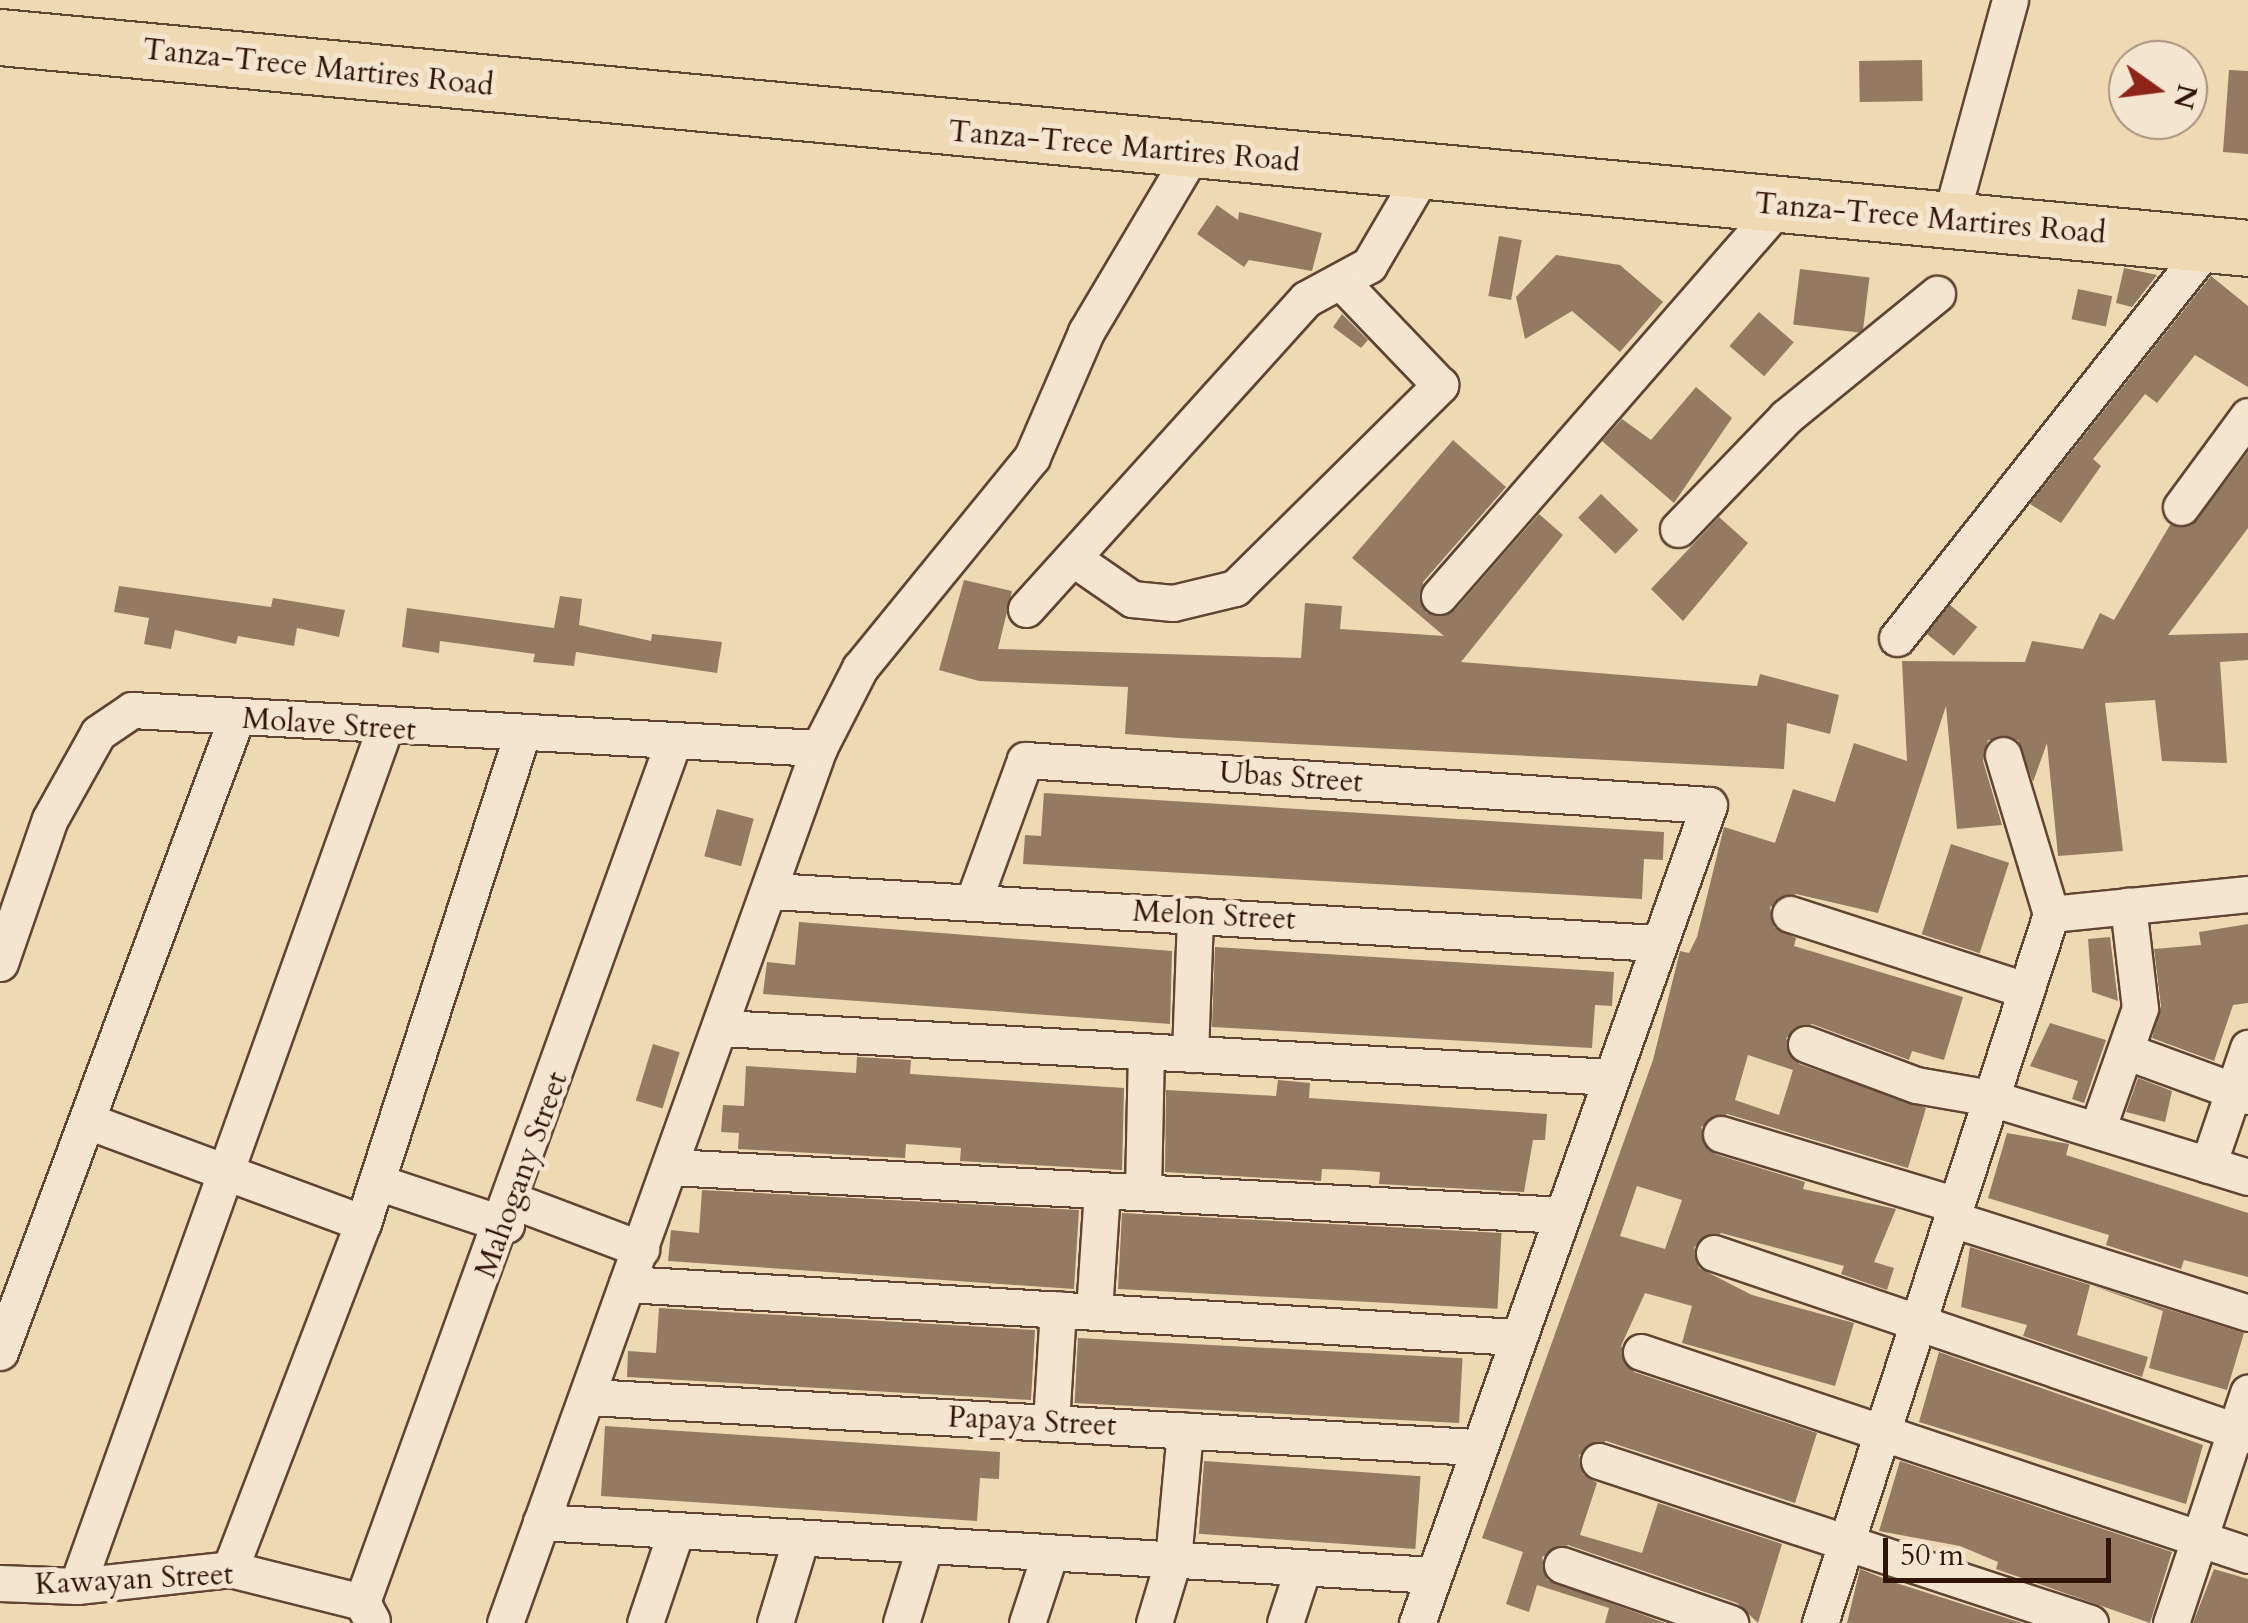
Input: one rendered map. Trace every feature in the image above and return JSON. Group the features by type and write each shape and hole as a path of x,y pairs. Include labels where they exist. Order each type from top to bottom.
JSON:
{"main road":[{"name":"Tanza-Trece Martires Road","path":"0,37 1191,155 2228,246"}],"street":[{"path":"1949,223 2010,0"},
{"path":"505,1623 722,1028 819,748 860,668 1032,457 1086,332 1191,155"},
{"path":"1026,608 1076,561 1306,298 1343,284 1370,264 1423,173"},
{"path":"1438,596 1780,205"},
{"path":"1897,638 2228,246"},
{"path":"1076,561 1132,599 1173,603 1235,588 1440,385 1343,284"},
{"path":"1678,529 1786,416 1937,294"},
{"path":"2181,507 2248,416"},
{"name":"Molave Street","path":"0,963 50,819 98,733 132,710 384,730 819,748"},
{"path":"0,1352 92,1123 236,719"},
{"path":"77,1586 230,1174 384,730"},
{"path":"230,1569 363,1223 522,737"},
{"name":"Mahogany Street","path":"368,1613 672,744"},
{"path":"1820,1623 2051,914 2003,755"},
{"name":"Ubas Street","path":"973,902 1025,760 1708,805 1657,943"},
{"name":"Melon Street","path":"770,891 1657,943"},
{"path":"2051,914 2248,894"},
{"path":"2097,1130 2128,1052 2142,986 2128,906"},
{"path":"1790,914 2026,990"},
{"path":"1190,1054 1195,915"},
{"path":"1417,1623 1657,943"},
{"path":"722,1028 1612,1076"},
{"path":"1806,1044 1916,1085 1991,1098 2248,1177"},
{"path":"2208,1165 2241,1094 2248,1048"},
{"path":"1143,1192 1146,1051"},
{"path":"2128,1052 2241,1094"},
{"path":"92,1123 363,1223"},
{"path":"1720,1134 2248,1313"},
{"path":"672,1167 1562,1214"},
{"path":"377,1182 641,1249"},
{"path":"1094,1312 1102,1190"},
{"path":"1714,1253 2242,1433"},
{"path":"627,1284 1516,1337"},
{"path":"1051,1423 1058,1309"},
{"path":"1641,1352 2248,1555"},
{"path":"2171,1623 2242,1433 2248,1393"},
{"name":"Papaya Street","path":"588,1396 1476,1447"},
{"path":"1154,1623 1172,1560 1186,1431"},
{"path":"1599,1461 2090,1623"},
{"path":"541,1522 1432,1576"},
{"path":"645,1623 676,1530"},
{"path":"775,1623 800,1538"},
{"path":"901,1623 925,1546"},
{"path":"1027,1623 1050,1553"},
{"path":"1562,1565 1730,1623"},
{"path":"1285,1623 1303,1568"},
{"name":"Kawayan Street","path":"0,1583 77,1586 230,1569 368,1613"}],"building":[{"path":"1922,60 1923,101 1860,102 1859,61"},
{"path":"2229,70 2248,71 2248,154 2223,152"},
{"path":"1217,205 1238,220 1239,212 1322,233 1312,271 1249,260 1244,267 1197,234"},
{"path":"1499,236 1522,240 1511,300 1488,296"},
{"path":"1556,255 1620,265 1663,302 1620,352 1572,311 1525,339 1516,297"},
{"path":"2124,268 2157,275 2132,307 2116,303"},
{"path":"1800,269 1869,278 1863,333 1793,325"},
{"path":"2211,276 2248,306 2248,387 2195,355 2157,403 2145,394 2093,459 2101,466 2061,523 2030,504"},
{"path":"2078,289 2112,296 2106,327 2072,319"},
{"path":"1759,312 1794,342 1764,376 1729,346"},
{"path":"1342,314 1368,340 1361,348 1333,327"},
{"path":"1696,387 1732,418 1674,503 1602,441 1622,419 1651,440"},
{"path":"1453,440 1506,487 1423,582 1426,613 1455,610 1539,514 1563,535 1461,662 1757,686 1760,674 1839,695 1830,734 1787,723 1784,769 1179,738 1125,734 1128,687 979,681 939,670 964,580 1012,591 998,649 1301,658 1305,603 1342,606 1340,629 1444,636 1352,558"},
{"path":"2248,452 2248,528 2168,635 2248,633 2248,660 2220,662 2227,763 2162,761 2155,700 2105,703 2123,851 2058,856 2047,743 2033,782 2018,740 1988,740 1983,761 2002,825 1957,829 1946,706 1878,913 1796,894 1770,907 1774,927 1796,938 1794,946 1963,997 1944,1060 1912,1051 1909,1060 1812,1024 1786,1038 1799,1064 1926,1108 1908,1168 1727,1114 1701,1127 1715,1154 1805,1182 1803,1189 1896,1209 1874,1262 1894,1268 1887,1290 1841,1274 1844,1266 1721,1233 1694,1247 1699,1268 1752,1295 1854,1323 1835,1386 1682,1343 1692,1306 1645,1293 1621,1346 1634,1372 1817,1433 1795,1503 1606,1441 1579,1455 1583,1474 1597,1483 1580,1535 1642,1553 1658,1503 1782,1544 1758,1623 1737,1603 1568,1545 1542,1557 1547,1580 1665,1623 1605,1623 1609,1608 1537,1585 1529,1612 1506,1604 1523,1552 1482,1538 1653,1060 1680,951 1689,953 1697,937 1724,827 1775,843 1793,789 1835,802 1854,743 1907,761 1902,661 2025,662 2032,641 2083,649 2100,613 2114,620 2170,525 2197,520","holes":["1748,1055 1793,1070 1779,1115 1735,1100","1637,1186 1682,1200 1665,1249 1620,1236"]},
{"path":"1601,494 1638,530 1615,554 1578,518"},
{"path":"1719,517 1748,543 1683,621 1651,589"},
{"path":"119,586 271,607 273,598 345,610 339,637 297,628 294,646 238,636 236,644 175,630 171,649 144,644 149,618 114,612"},
{"path":"560,596 582,599 579,625 651,641 652,634 722,642 717,673 576,652 574,666 533,662 535,654 440,641 439,653 402,647 407,608 554,628"},
{"path":"1950,605 1977,627 1954,656 1927,634"},
{"path":"1044,793 1664,832 1663,860 1644,859 1642,899 1023,864 1025,835 1041,836"},
{"path":"717,809 754,819 741,866 704,856"},
{"path":"1951,844 2009,863 1980,953 1922,934"},
{"path":"799,922 1172,951 1170,1024 763,994 767,962 795,965"},
{"path":"2248,924 2248,1003 2233,1005 2214,1061 2152,1038 2161,1006 2154,949 2201,945 2199,932"},
{"path":"2110,937 2118,1001 2092,992 2088,939"},
{"path":"1215,947 1614,972 1612,1006 1595,1005 1592,1048 1212,1027"},
{"path":"2050,1023 2106,1040 2084,1103 2072,1099 2078,1081 2030,1066"},
{"path":"653,1044 680,1052 663,1109 636,1100"},
{"path":"857,1057 911,1060 910,1074 1124,1088 1122,1170 960,1161 961,1148 906,1144 905,1158 738,1149 739,1133 721,1132 723,1105 744,1106 746,1066 856,1073"},
{"path":"2138,1078 2172,1091 2165,1122 2126,1112"},
{"path":"1278,1080 1310,1083 1309,1098 1547,1114 1545,1140 1533,1140 1524,1192 1379,1184 1380,1172 1352,1170 1322,1169 1321,1181 1165,1172 1166,1090 1276,1096"},
{"path":"2007,1133 2069,1144 2066,1155 2248,1213 2248,1277 2184,1260 2181,1269 2106,1245 2109,1235 1988,1198"},
{"path":"702,1190 1079,1210 1074,1289 668,1261 671,1230 699,1233"},
{"path":"1122,1213 1501,1233 1498,1309 1118,1289"},
{"path":"1970,1247 2090,1285 2077,1335 2148,1357 2142,1377 2023,1336 2027,1325 1961,1307"},
{"path":"2093,1286 2244,1333 2227,1390 2149,1368 2163,1311"},
{"path":"659,1308 1035,1330 1031,1400 627,1377 628,1351 656,1353"},
{"path":"1078,1338 1462,1358 1459,1423 1075,1403"},
{"path":"1939,1352 2203,1445 2186,1504 1919,1422"},
{"path":"605,1426 1000,1452 999,1479 980,1478 977,1521 601,1496"},
{"path":"1204,1461 1420,1476 1415,1549 1199,1534"},
{"path":"1900,1461 2172,1552 2150,1623 1996,1569 1998,1562 1960,1546 1879,1531"},
{"path":"1860,1569 1893,1582 2022,1623 1847,1623"},
{"path":"2214,1569 2248,1579 2248,1623 2193,1623"}]}
